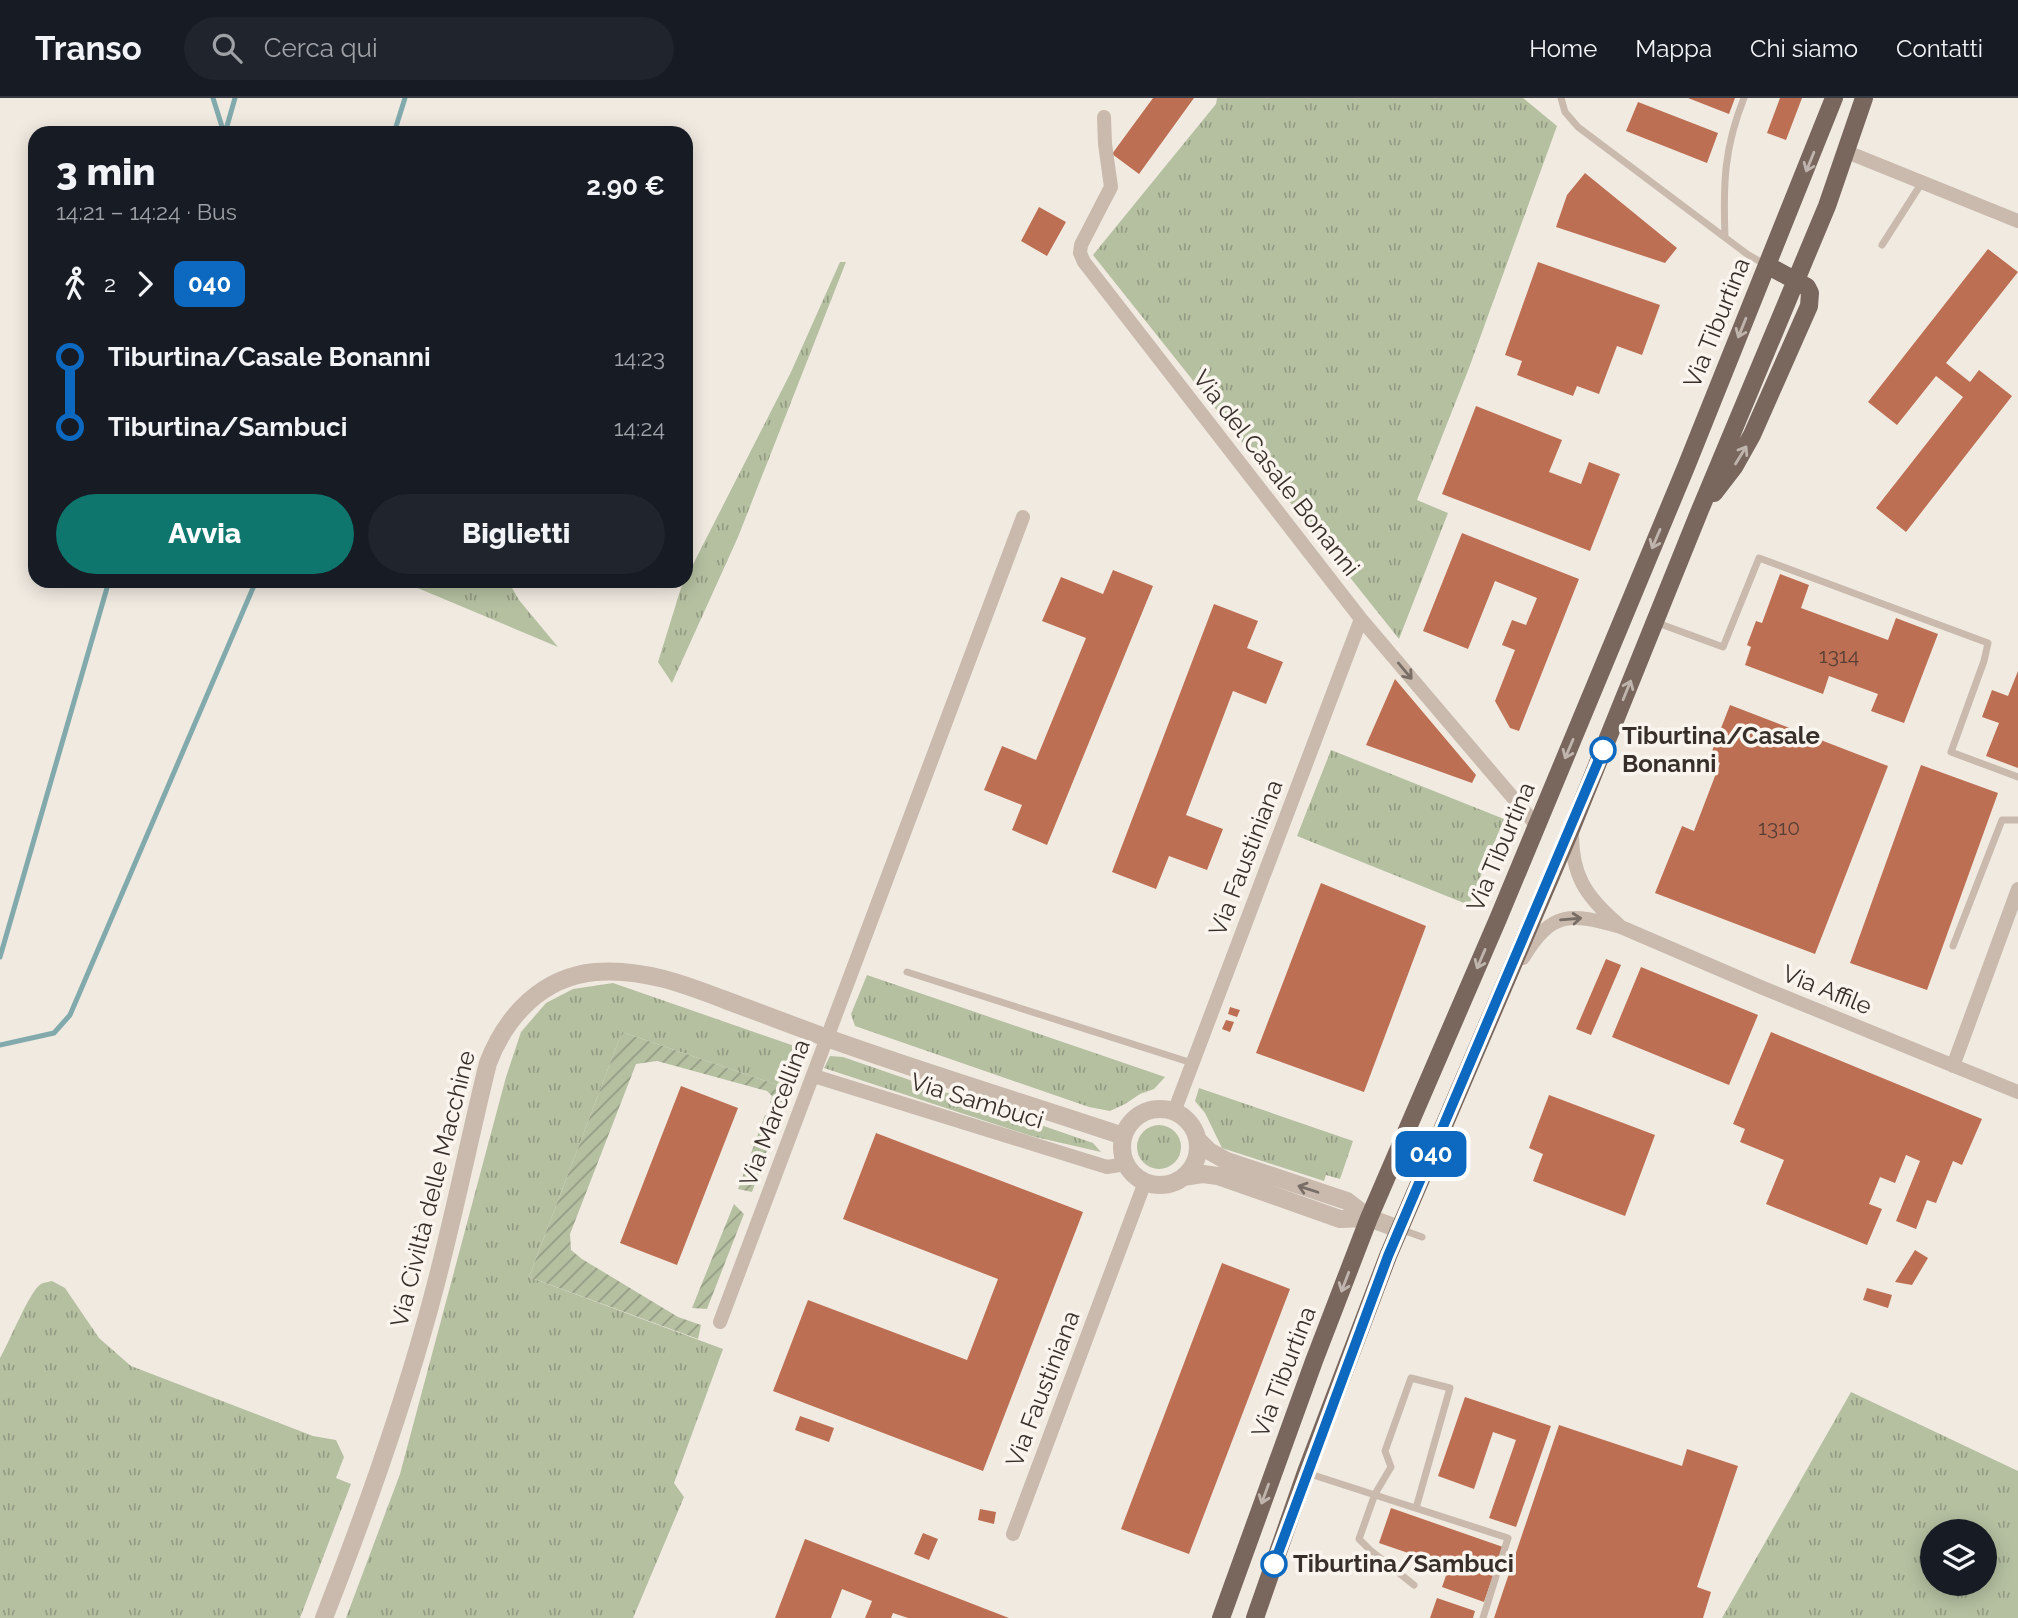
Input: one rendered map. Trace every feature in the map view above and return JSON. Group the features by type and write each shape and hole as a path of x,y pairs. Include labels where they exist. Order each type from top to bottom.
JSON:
{"main road":[{"name":"Via Tiburtina","path":"1221,1618 1304,1387 1369,1218 1537,826 1835,98"},
{"path":"1796,279 1847,152 1864,98"},
{"path":"1255,1618 1306,1472 1399,1229 1572,827 1700,510 1734,467 1752,435 1806,317 1810,306 1807,287 1767,265"}],"street":[{"name":"Via del Casale Bonanni","path":"1104,117 1111,187 1081,245 1080,253 1084,262 1361,619 1537,826"},
{"path":"1847,152 2018,222"},
{"name":"Via Marcellina","path":"720,1322 1023,517"},
{"name":"Via Faustiniana","path":"1174,1112 1361,619"},
{"name":"Via Affile","path":"1572,827 1574,860 1580,881 1596,905 1621,927"},
{"path":"1953,1066 2018,889"},
{"name":"Via Affile","path":"1496,1001 1536,937 1549,925 1564,918 1578,917 1621,927 2018,1092"},
{"name":"Via Civiltà delle Macchine","path":"324,1618 391,1432 425,1324 488,1063 503,1031 518,1011 545,989 566,979 593,972 635,972 685,985 828,1038"},
{"name":"Via Sambuci","path":"828,1038 1123,1136"},
{"name":"Via Sambuci","path":"814,1076 1107,1167 1126,1164"},
{"path":"1369,1218 1340,1219 1218,1176 1203,1174 1183,1177 1165,1185 1145,1182 1126,1164 1122,1147 1123,1136 1135,1118 1145,1112 1166,1109 1186,1119 1197,1139 1209,1151 1227,1161 1347,1201 1369,1218 1399,1229"},
{"path":"1183,1177 1195,1160 1197,1139"},
{"name":"Via Faustiniana","path":"1013,1534 1145,1182"}],"lane":[{"path":"1561,98 1564,112 1578,127 1725,237 1767,265"},
{"path":"1725,237 1724,175 1731,136 1744,98"},
{"path":"1882,245 1922,184"},
{"path":"1654,622 1724,647 1759,558 1988,643 1951,752 2018,777"},
{"path":"1953,946 2002,820 2018,820"},
{"path":"907,972 1192,1063"},
{"path":"1399,1229 1422,1237"},
{"path":"1415,1585 1359,1539 1375,1494 1391,1467 1385,1451 1411,1378 1450,1388 1416,1508"},
{"path":"1306,1472 1508,1538 1483,1618"}],"green space":[{"path":"1217,98 1523,98 1557,126 1469,368 1417,500 1448,513 1399,639 1093,255 1216,104"},
{"path":"840,262 846,262 738,537 672,683 658,662 681,588 693,588 693,564 791,372"},
{"path":"418,588 512,588 558,647"},
{"path":"1331,750 1504,819 1469,905 1297,836"},
{"path":"867,975 1165,1077 1154,1089 1110,1111 1089,1107 855,1026 851,1014"},
{"path":"613,983 806,1050 789,1089 622,1032 529,1277 723,1349 674,1483 684,1497 633,1618 346,1618 400,1474 506,1077 521,1032 546,1003 573,989"},
{"path":"622,1032 789,1089 784,1102 770,1103 772,1096 767,1091 657,1061 636,1064 570,1234 571,1250 582,1259 678,1317 701,1325 698,1339 529,1277"},
{"path":"830,1056 843,1057 1093,1143 1101,1152 1031,1136 824,1068"},
{"path":"1199,1088 1353,1141 1340,1179 1326,1175 1324,1181 1222,1148 1205,1113 1195,1101"},
{"path":"765,1115 777,1122 752,1192 738,1189"},
{"path":"1159,1125 1168,1126 1175,1131 1180,1138 1180,1156 1175,1163 1168,1168 1159,1169 1150,1168 1143,1163 1138,1156 1137,1147 1138,1138 1143,1131 1150,1126"},
{"path":"734,1204 744,1214 707,1309 692,1308"},
{"path":"52,1281 65,1288 99,1338 131,1366 313,1436 336,1440 344,1457 336,1478 351,1484 300,1618 0,1618 0,1358 36,1288"},
{"path":"1851,1392 2018,1471 2018,1618 1722,1618"}],"building":[{"path":"1153,98 1194,98 1139,174 1112,154"},
{"path":"1688,98 1735,98 1729,114"},
{"path":"1780,98 1802,98 1786,140 1767,133"},
{"path":"1638,102 1718,133 1707,163 1626,131"},
{"path":"1585,173 1677,248 1665,263 1556,227 1567,195"},
{"path":"1039,207 1066,222 1047,256 1021,241"},
{"path":"1988,249 2018,272 1946,363 1970,382 1979,370 2012,396 1906,532 1876,508 1963,397 1936,376 1897,425 1868,402"},
{"path":"1538,262 1660,305 1642,355 1617,346 1599,394 1577,386 1573,396 1517,375 1522,361 1505,355"},
{"path":"1476,406 1562,440 1549,472 1581,484 1589,462 1620,474 1590,551 1442,494"},
{"path":"1462,533 1579,579 1519,731 1510,728 1495,701 1515,650 1502,645 1512,620 1526,625 1537,598 1495,581 1468,649 1423,631"},
{"path":"1113,570 1153,586 1047,845 1012,830 1022,805 984,790 1002,746 1036,760 1086,638 1042,621 1061,577 1103,594"},
{"path":"1780,574 1809,585 1801,608 1888,640 1896,618 1938,634 1904,723 1871,711 1878,694 1829,676 1823,694 1745,665 1751,647 1747,645 1756,621 1762,623"},
{"path":"1214,604 1258,621 1247,648 1283,662 1266,704 1233,691 1186,815 1223,829 1207,870 1169,856 1156,889 1112,872"},
{"path":"2018,671 2018,768 1986,756 1999,723 1982,717 1992,690 2008,696"},
{"path":"1395,679 1476,775 1472,783 1366,745"},
{"path":"1730,705 1888,766 1815,954 1655,893 1682,826 1694,831 1720,763 1709,759"},
{"path":"1921,765 1998,793 1927,990 1850,963"},
{"path":"1321,883 1426,926 1364,1092 1256,1053"},
{"path":"1606,959 1621,965 1591,1035 1576,1029"},
{"path":"1641,967 1758,1015 1729,1085 1612,1037"},
{"path":"1230,1007 1240,1010 1237,1017 1228,1014"},
{"path":"1226,1020 1234,1022 1230,1032 1222,1029"},
{"path":"1771,1032 1982,1119 1962,1165 1953,1161 1936,1203 1927,1200 1916,1229 1896,1221 1920,1161 1906,1155 1895,1183 1880,1177 1869,1204 1882,1209 1867,1245 1766,1204 1784,1160 1740,1142 1745,1129 1733,1124"},
{"path":"681,1086 738,1108 677,1265 620,1243"},
{"path":"1549,1095 1655,1135 1625,1216 1533,1181 1543,1154 1529,1148"},
{"path":"876,1133 1083,1212 983,1471 773,1391 808,1300 967,1360 998,1279 843,1219"},
{"path":"1915,1250 1928,1258 1912,1285 1895,1282"},
{"path":"1222,1263 1290,1289 1189,1554 1121,1529"},
{"path":"1867,1288 1892,1295 1888,1308 1863,1300"},
{"path":"1465,1397 1551,1426 1516,1527 1489,1518 1516,1440 1493,1432 1474,1489 1438,1476"},
{"path":"800,1416 834,1428 829,1442 795,1430"},
{"path":"1559,1425 1682,1466 1687,1449 1738,1466 1697,1587 1711,1592 1703,1618 1494,1618"},
{"path":"1391,1508 1503,1547 1484,1602 1442,1587 1449,1567 1379,1543"},
{"path":"980,1509 996,1512 994,1524 978,1520"},
{"path":"923,1533 938,1539 929,1560 914,1554"},
{"path":"805,1539 1009,1618 908,1618 893,1613 891,1618 865,1618 872,1601 842,1589 831,1618 775,1618"},
{"path":"1437,1598 1475,1611 1473,1618 1430,1618"}],"waterway":[{"path":"213,98 222,126"},
{"path":"227,126 235,98"},
{"path":"396,126 405,98"},
{"path":"0,957 107,588"},
{"path":"0,1045 54,1033 70,1015 253,588"}],"bus line":[{"name":"040","path":"1274,1564 1388,1256 1603,750"}],"place":[{"name":"Tiburtina/Casale Bonanni","path":"1603,750"},
{"name":"Tiburtina/Sambuci","path":"1274,1564"}]}
